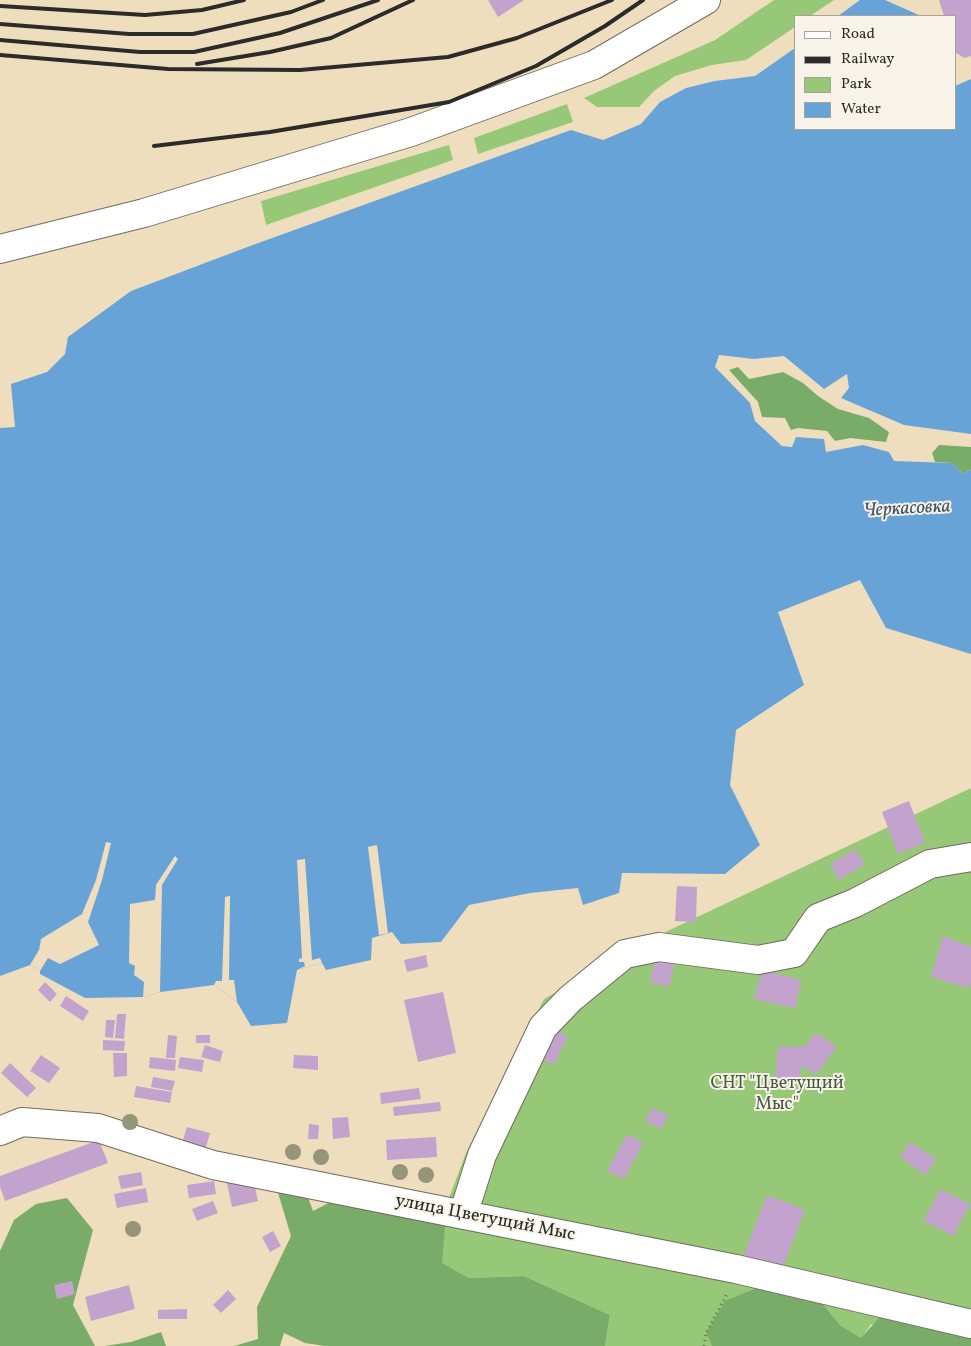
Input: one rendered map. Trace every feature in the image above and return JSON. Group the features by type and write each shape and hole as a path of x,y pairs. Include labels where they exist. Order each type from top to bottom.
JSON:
{"street":[{"path":"0,248 144,213 411,132 594,65 706,0"},
{"path":"463,1215 482,1154 543,1027 570,998 625,954 660,948 758,960 794,953 818,918 855,903 930,864 971,857"},
{"name":"улица Цветущий Мыс","path":"0,1131 22,1122 98,1128 213,1165 736,1269 971,1324"}],"path":[{"path":"704,1346 706,1333 725,1301 736,1269"}],"green space":[{"path":"774,0 834,0 812,15 794,15 794,28 746,60 712,65 675,76 654,91 639,107 597,107 584,98 715,40"},
{"path":"567,104 573,122 478,154 474,138"},
{"path":"449,145 453,160 266,225 261,201"},
{"path":"738,367 749,379 783,372 803,383 838,409 869,418 889,432 886,442 850,438 835,441 827,431 798,428 791,430 785,418 762,417 758,402 729,370"},
{"path":"939,445 971,447 971,469 963,474 952,463 935,462 932,453"},
{"name":"СНТ \"Цветущий Мыс\"","path":"971,788 971,1334 871,1324 861,1339 841,1326 822,1303 706,1333 712,1346 605,1346 610,1315 524,1276 469,1278 441,1263 447,1203 466,1153 544,999 659,935"},
{"path":"302,1181 313,1211 348,1193 396,1207 411,1190 447,1203 442,1263 469,1278 524,1276 610,1315 605,1346 325,1346 305,1343 284,1333 280,1346 234,1346 258,1339 257,1307 291,1236 275,1183"},
{"path":"67,1198 93,1230 73,1305 95,1346 0,1346 0,1251 14,1220 36,1204"},
{"path":"757,1288 788,1291 822,1303 841,1326 861,1338 884,1312 971,1334 971,1346 712,1346 706,1333 725,1301"},
{"path":"161,1332 166,1346 104,1346 131,1342"}],"water":[{"path":"860,0 885,0 919,15 839,15"},
{"name":"Черкасовка","path":"794,49 794,130 956,130 956,86 971,79 971,434 904,425 841,398 849,388 847,374 824,389 784,356 754,359 719,355 715,367 750,403 755,421 782,446 792,447 796,437 824,439 826,452 863,445 889,452 894,461 952,463 963,474 971,469 971,654 886,628 860,580 778,612 804,685 736,730 730,785 760,845 725,874 622,873 619,893 583,905 578,888 530,893 469,905 441,942 401,944 392,932 372,938 371,960 326,970 322,963 297,970 287,1023 251,1026 237,1002 214,985 160,992 143,997 85,998 40,974 40,971 30,965 0,976 0,428 15,427 11,384 47,372 65,354 68,337 131,291 571,130 603,140 641,124 660,102 686,88 715,81 755,76"}],"pier":[{"path":"106,842 111,843 102,880 88,922 99,945 60,964 48,958 40,971 30,965 39,950 41,939 82,914 96,880"},
{"path":"377,845 388,933 379,935 368,847"},
{"path":"175,856 178,859 162,885 160,992 143,997 144,982 134,975 135,966 129,963 130,904 155,900 156,885"},
{"path":"305,859 312,960 320,958 322,963 297,970 305,966 304,962 299,962 299,959 302,958 297,860"},
{"path":"230,896 229,980 234,980 237,1002 214,985 216,981 222,981 225,897"}],"building":[{"path":"488,0 524,0 498,17"},
{"path":"939,0 971,0 971,56 964,58 956,53 956,15 944,15"},
{"path":"909,801 925,843 898,854 882,812"},
{"path":"855,849 865,864 839,880 830,864"},
{"path":"677,886 697,887 696,922 675,921"},
{"path":"943,936 971,947 971,981 969,988 931,977"},
{"path":"426,955 428,967 407,972 404,960"},
{"path":"656,957 675,961 669,987 650,982"},
{"path":"762,970 801,980 795,1008 754,999"},
{"path":"45,982 57,994 50,1002 38,990"},
{"path":"443,992 456,1053 418,1062 404,1000"},
{"path":"66,996 89,1011 83,1021 60,1006"},
{"path":"117,1014 126,1014 124,1039 115,1038"},
{"path":"106,1020 115,1020 113,1038 105,1037"},
{"path":"550,1028 568,1036 554,1065 536,1056"},
{"path":"815,1033 837,1046 816,1075 802,1065 798,1084 775,1080 778,1047 806,1046"},
{"path":"168,1035 177,1036 175,1058 166,1058"},
{"path":"196,1035 210,1035 210,1043 196,1043"},
{"path":"103,1040 125,1041 124,1051 103,1050"},
{"path":"205,1045 223,1051 220,1062 201,1057"},
{"path":"113,1053 127,1053 127,1076 114,1077"},
{"path":"41,1055 60,1068 49,1083 30,1071"},
{"path":"294,1055 318,1056 318,1070 293,1068"},
{"path":"150,1057 176,1060 175,1071 149,1068"},
{"path":"180,1057 204,1060 202,1072 178,1068"},
{"path":"10,1063 36,1088 27,1097 1,1073"},
{"path":"153,1077 175,1081 172,1091 151,1087"},
{"path":"136,1086 172,1092 170,1103 134,1097"},
{"path":"419,1088 421,1099 381,1104 380,1093"},
{"path":"440,1102 441,1111 394,1116 393,1107"},
{"path":"652,1108 668,1115 662,1129 645,1121"},
{"path":"348,1117 350,1137 333,1139 332,1118"},
{"path":"309,1124 319,1125 318,1139 308,1139"},
{"path":"187,1127 210,1133 205,1150 182,1143"},
{"path":"627,1134 643,1143 624,1179 607,1171"},
{"path":"436,1137 437,1157 387,1160 386,1140"},
{"path":"99,1140 108,1163 5,1201 0,1187 0,1176"},
{"path":"910,1142 936,1159 925,1175 900,1157"},
{"path":"141,1172 143,1185 121,1189 118,1176"},
{"path":"253,1178 258,1201 232,1207 227,1183"},
{"path":"214,1181 216,1194 189,1198 187,1185"},
{"path":"146,1188 148,1202 117,1208 114,1194"},
{"path":"940,1189 970,1204 953,1236 924,1221"},
{"path":"767,1195 805,1210 781,1272 743,1257"},
{"path":"213,1201 218,1213 197,1221 192,1209"},
{"path":"273,1231 281,1246 270,1252 262,1237"},
{"path":"72,1281 75,1294 57,1299 54,1285"},
{"path":"129,1285 135,1309 91,1321 85,1297"},
{"path":"228,1290 236,1299 221,1313 213,1305"},
{"path":"187,1309 187,1319 158,1319 158,1310"}],"railway":[{"path":"0,6 145,15 202,10 244,0"},
{"path":"0,24 129,34 193,34 291,12 323,0"},
{"path":"0,40 140,52 194,52 280,33 378,0"},
{"path":"197,64 270,52 331,38 413,0"},
{"path":"0,55 168,69 300,70 448,57 517,38 612,0"},
{"path":"154,146 270,132 449,102 536,66 605,26 643,0"}]}
